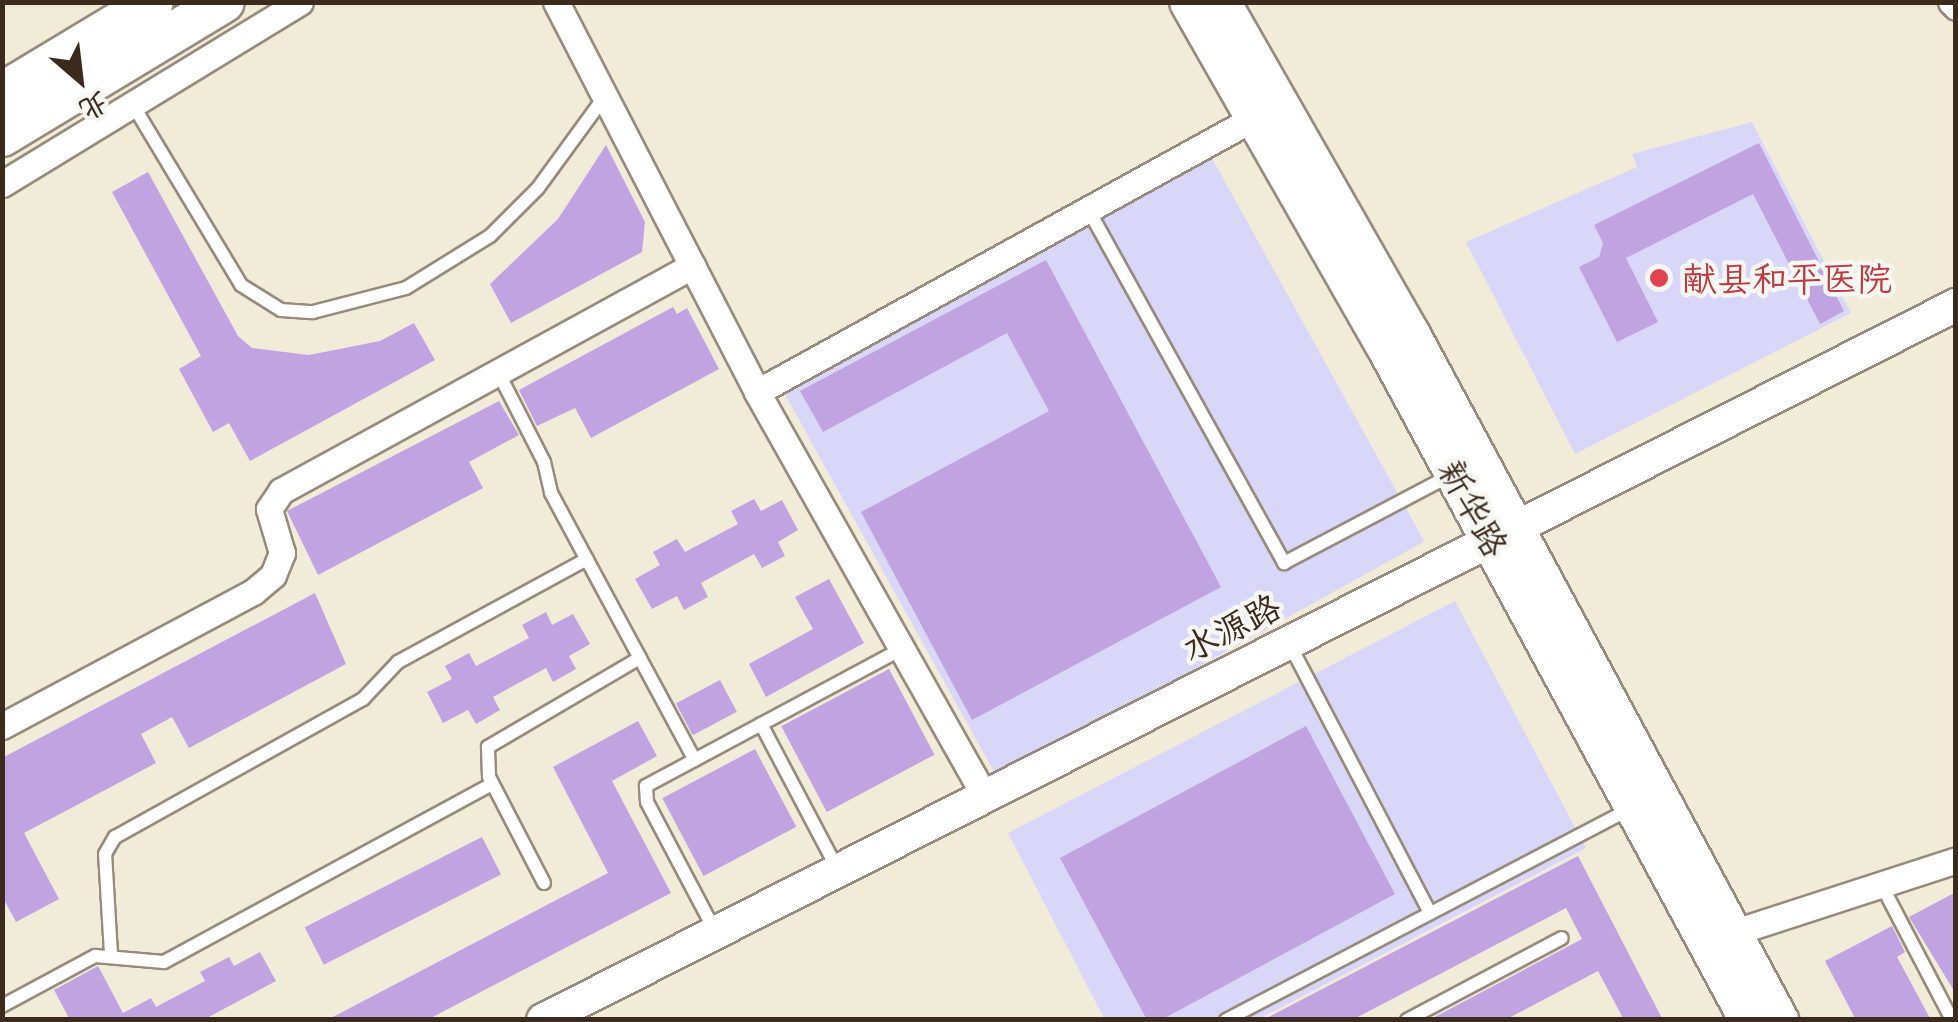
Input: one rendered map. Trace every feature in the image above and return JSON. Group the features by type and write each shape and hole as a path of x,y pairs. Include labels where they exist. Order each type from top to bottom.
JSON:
{"main road":[{"path":"2,94 153,2"},
{"path":"2,136 224,2"},
{"name":"新华路","path":"1188,2 1455,472 1504,534 1735,932 1780,1020"},
{"name":"新华路","path":"1221,2 1504,534 1636,805 1749,1020"}],"street":[{"path":"2,184 300,2"},
{"path":"556,2 756,392 986,796"},
{"path":"756,392 1254,118"},
{"path":"2,726 253,592 272,575 282,553 269,509 280,491 692,266"},
{"name":"水源路","path":"543,1020 1956,305"},
{"path":"1735,932 1956,860"}],"lane":[{"path":"133,105 241,286 281,310 313,312 406,288 490,236 538,188 605,96"},
{"path":"1088,209 1284,562 1455,472"},
{"path":"498,372 587,559 694,760"},
{"path":"110,954 105,854 115,837 364,699 398,662 587,559"},
{"path":"1288,643 1430,913"},
{"path":"716,932 647,802 646,786 902,649"},
{"path":"544,883 492,784 485,762 494,741 640,658"},
{"path":"762,724 838,870"},
{"path":"2,1006 84,960 110,954 150,966 164,962 492,784"},
{"path":"1226,1020 1636,805"},
{"path":"1881,884 1952,1020"},
{"path":"1406,1020 1562,938"}],"shaded area":[{"name":"献县和平医院","path":"1752,122 1851,313 1575,454 1466,242 1637,167 1632,154"},
{"path":"1198,133 1424,541 998,778 771,370"},
{"path":"1455,601 1586,848 1259,1019 1105,1020 1008,833"}],"building":[{"path":"1759,143 1844,311 1820,324 1753,194 1626,258 1658,322 1617,342 1579,267 1599,257 1603,243 1594,225"},
{"path":"606,145 645,222 642,252 511,323 490,284 558,219"},
{"path":"148,172 238,336 252,348 309,355 380,341 414,323 435,360 250,461 229,423 213,432 179,369 201,356 112,192"},
{"path":"1046,260 1221,587 972,720 861,512 1049,411 1007,333 823,432 800,391"},
{"path":"673,307 677,314 687,308 719,369 591,438 575,408 537,426 519,390"},
{"path":"499,401 519,435 469,462 483,488 318,575 287,511"},
{"path":"754,499 761,511 782,500 798,530 778,542 785,556 762,568 754,554 701,583 708,597 684,610 677,596 652,609 635,579 660,565 653,552 677,539 685,552 738,524 731,511"},
{"path":"829,579 864,643 766,697 749,664 813,629 795,597"},
{"path":"315,593 346,664 189,748 172,717 141,734 156,763 24,833 59,899 16,922 2,896 2,758"},
{"path":"546,612 552,625 573,614 590,644 569,656 576,669 553,682 546,668 493,697 500,710 476,724 468,710 443,723 427,692 452,679 445,666 469,653 476,666 529,638 522,625"},
{"path":"889,669 935,755 827,812 781,726"},
{"path":"720,680 737,712 693,735 676,703"},
{"path":"638,721 657,756 612,781 671,893 427,1020 327,1020 608,873 553,767"},
{"path":"1306,726 1395,894 1161,1020 1147,1020 1060,858"},
{"path":"755,749 796,827 704,876 662,798"},
{"path":"482,837 501,874 324,965 305,927"},
{"path":"1578,856 1663,1020 1624,1020 1598,971 1505,1020 1429,1020 1582,939 1566,908 1352,1020 1263,1020"},
{"path":"1956,892 1956,994 1909,917"},
{"path":"1892,926 1905,952 1897,957 1931,1020 1856,1020 1825,961"},
{"path":"260,952 276,981 203,1020 70,1020 54,990 98,966 123,1013 151,998 156,1007 205,981 200,972 229,957 234,966"}],"place":[{"name":"献县和平医院","path":"1659,278"}]}
